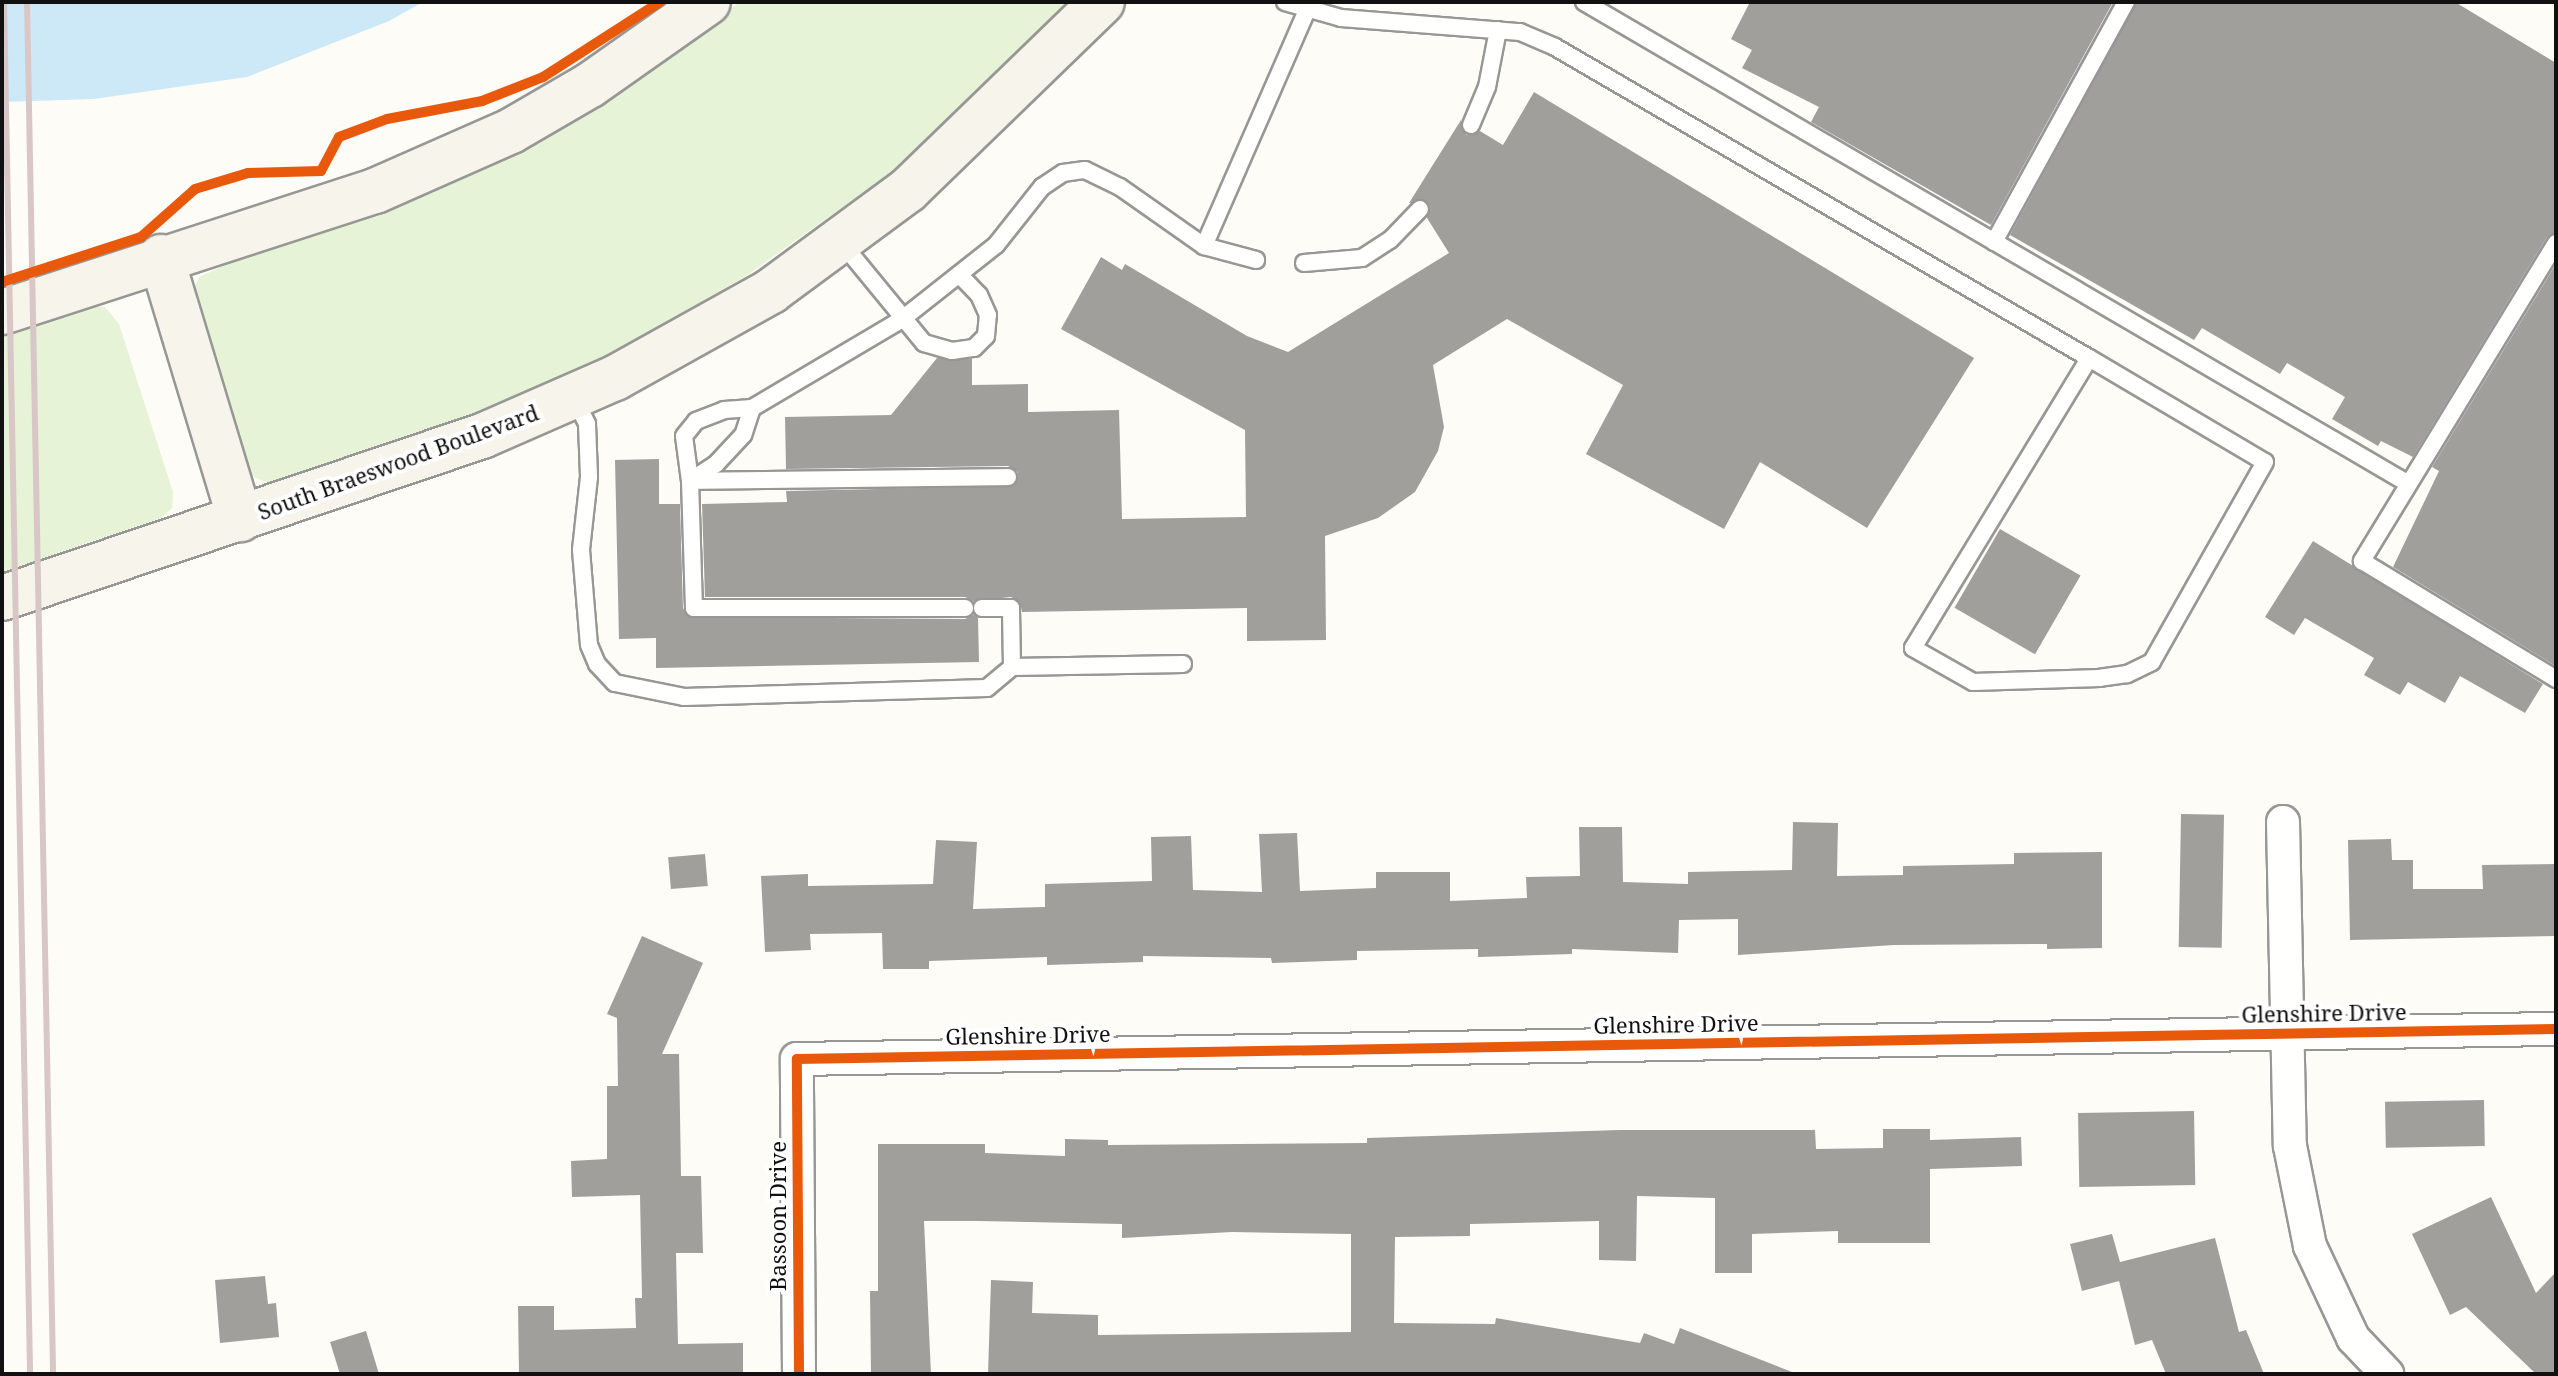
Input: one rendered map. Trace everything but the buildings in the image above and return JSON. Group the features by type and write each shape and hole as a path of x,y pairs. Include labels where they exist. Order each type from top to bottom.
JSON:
{"main road":[{"path":"2,312 161,257 375,191 511,131 603,77 708,2"},
{"name":"South Braeswood Boulevard","path":"2,598 482,436 574,396 771,291 908,190 1102,2"},
{"path":"161,257 240,519"}],"street":[{"path":"2283,822 2285,1033 2290,1146 2310,1246 2353,1338 2387,1374"},
{"name":"Glenshire Drive","path":"797,1059 2556,1029"},
{"name":"Bassoon Drive","path":"797,1059 799,1374"}],"lane":[{"path":"1285,2 1341,18 1498,30 1555,47 2089,358 2265,462 2152,662 2127,674 2100,678 1973,682 1913,648 2089,358"},
{"path":"1584,2 2409,484"},
{"path":"1994,242 2126,2"},
{"path":"1204,246 1307,10"},
{"path":"1471,125 1487,87 1498,30"},
{"path":"1012,667 1011,608 694,608 690,481 684,436 696,421 724,410 752,408 901,320 996,245 1042,187 1063,173 1085,170 1120,187 1204,246 1256,260"},
{"path":"1304,263 1362,258 1390,240 1420,209"},
{"path":"840,241 901,320 936,348 974,348 986,336 988,315 979,295 960,275"},
{"path":"2556,243 2362,561 2556,679"},
{"path":"574,396 587,424 589,477 581,550 589,645 597,664 615,683 684,697 987,688 1012,667 1183,664"},
{"path":"690,481 716,464 743,435 752,408"},
{"path":"690,481 1008,477"}],"green space":[{"path":"740,2 1073,2 921,151 746,276 596,362 474,415 282,480 268,483 254,477 244,466 192,293 199,277 620,87"},
{"path":"93,306 105,307 119,324 173,492 172,508 161,518 2,572 2,335"}],"water":[{"path":"2,2 423,2 389,21 247,77 94,99 2,102"}],"railway":[{"path":"4,2 30,1374"},
{"path":"27,2 53,1374"}],"cycle path":[{"path":"2,282 141,237 195,189 248,173 321,171 339,137 387,119 482,101 543,77 660,2"},
{"path":"799,1374 797,1059 2556,1029"}]}
